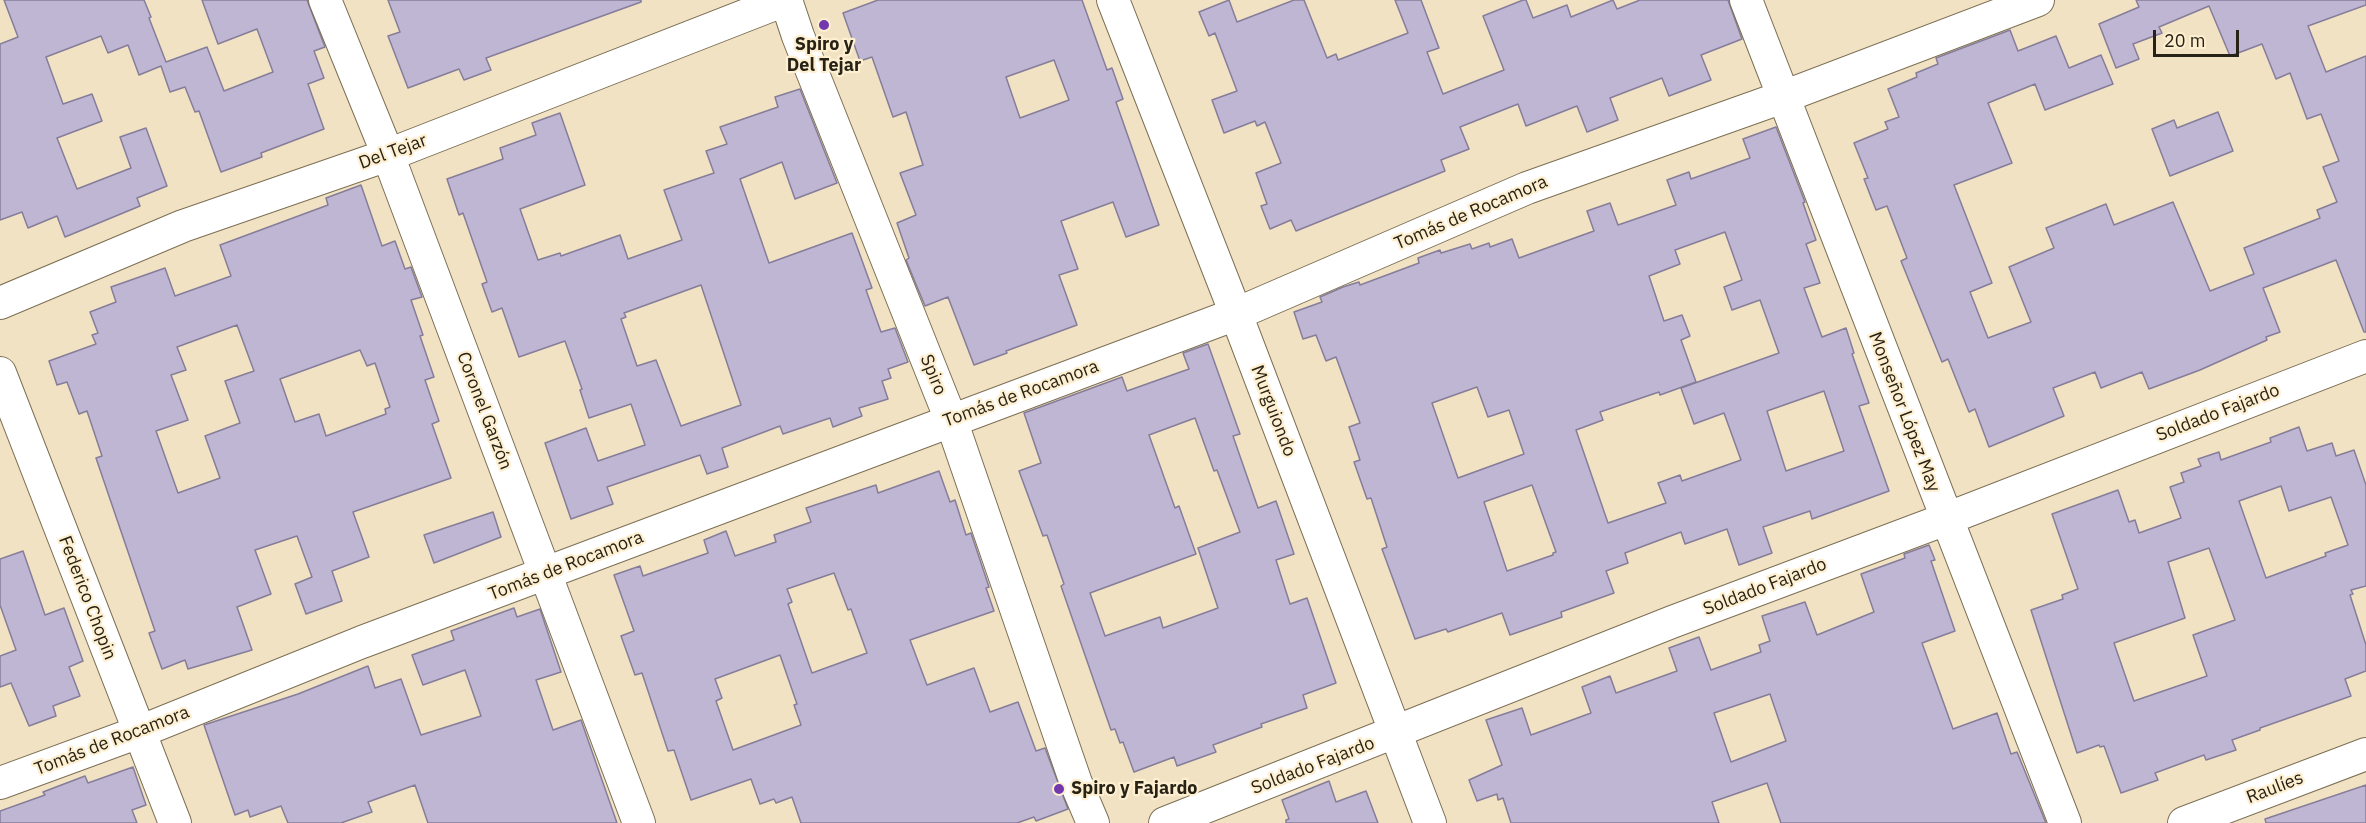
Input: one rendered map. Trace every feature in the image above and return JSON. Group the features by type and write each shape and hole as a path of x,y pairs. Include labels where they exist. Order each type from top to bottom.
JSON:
{"street":[{"name":"Coronel Garzón","path":"324,0 388,155 639,823"},
{"name":"Del Tejar","path":"0,303 183,226 388,155 785,0"},
{"name":"Spiro","path":"785,0 951,420 1076,783 1093,823"},
{"name":"Murguiondo","path":"1113,0 1236,314 1430,823"},
{"name":"Monseñor López May","path":"1746,0 2065,823"},
{"name":"Tomás de Rocamora","path":"0,783 140,732 362,642 1236,314 1527,188 1783,97 2038,0"},
{"name":"Soldado Fajardo","path":"1165,823 1672,622 1946,519 2366,356"},
{"name":"Federico Chopin","path":"0,373 175,823"},
{"name":"Raulíes","path":"2184,823 2366,754"}],"building":[{"path":"4,0 144,0 166,62 207,47 224,91 273,72 257,29 218,44 202,0 307,0 325,47 314,51 324,78 308,84 324,129 261,153 262,157 221,172 199,111 195,112 185,87 170,92 161,66 139,75 128,45 108,53 101,36 46,57 63,104 92,94 102,121 57,138 77,189 131,168 120,137 146,128 167,186 137,198 140,206 65,237 57,216 28,228 22,212 0,220 0,44 18,37"},
{"path":"388,0 641,0 641,2 486,58 491,70 464,80 459,69 408,88 388,36 400,32"},
{"path":"878,0 1082,0 1107,70 1112,68 1123,99 1116,102 1159,225 1126,237 1113,202 1061,221 1078,269 1059,275 1077,325 974,365 948,297 925,306 906,260 909,258 897,223 916,215 900,173 923,165 906,112 893,117 872,57 860,61 843,13","holes":["1054,60 1069,100 1020,118 1006,77"]},
{"path":"1229,0 1237,22 1294,0 1304,0 1327,58 1336,54 1338,60 1408,33 1395,0 1421,0 1439,48 1427,52 1443,94 1504,70 1483,16 1523,0 1526,0 1533,18 1567,5 1571,17 1613,0 1617,9 1640,0 1728,0 1742,39 1701,55 1711,80 1669,96 1662,78 1610,98 1618,120 1587,132 1577,106 1526,126 1518,104 1460,127 1469,149 1441,160 1445,171 1296,231 1291,220 1270,229 1261,206 1267,204 1256,173 1281,163 1265,122 1257,126 1255,121 1224,133 1212,100 1237,91 1215,33 1209,36 1199,12"},
{"path":"2136,0 2366,0 2366,5 2308,26 2326,72 2366,56 2366,332 2364,332 2336,260 2263,288 2280,332 2266,337 2267,340 2200,370 2149,389 2142,372 2101,388 2095,372 2053,388 2064,416 1989,447 1975,409 1969,412 1948,359 1942,362 1901,261 1907,258 1887,206 1876,210 1864,179 1868,178 1854,143 1888,129 1885,122 1899,117 1888,89 1917,77 1916,73 1938,64 1936,58 2010,30 2018,51 2056,36 2069,68 2101,55 2113,84 2045,110 2035,84 1988,103 2012,163 1954,185 1992,283 1970,292 1988,338 2031,322 2009,267 2054,248 2046,228 2106,204 2114,225 2173,202 2210,291 2254,274 2244,248 2320,218 2317,210 2337,202 2323,167 2339,161 2321,114 2307,119 2290,73 2276,79 2262,44 2230,56 2209,6 2159,27 2162,33 2133,44 2139,59 2116,68 2099,24 2139,7"},
{"path":"800,89 837,183 795,199 782,162 740,179 769,263 852,233 872,288 866,290 881,332 895,328 908,362 888,369 891,378 882,381 888,399 859,408 862,416 833,427 830,418 783,434 780,426 722,448 728,467 707,474 700,455 607,487 613,504 571,519 545,443 586,428 598,461 645,445 631,404 589,418 580,390 582,389 565,341 519,357 502,308 492,312 482,284 487,282 463,213 459,215 447,179 503,159 500,148 536,135 532,123 560,113 585,185 520,209 538,260 560,253 561,256 620,235 628,259 682,240 664,190 714,173 706,151 727,144 720,127 778,107 775,97","holes":["701,285 741,405 681,426 656,360 637,366 621,319 626,317 624,313"]},
{"path":"2218,112 2233,151 2170,176 2152,129 2174,120 2177,128"},
{"path":"1776,127 1805,202 1803,203 1816,240 1806,244 1820,283 1804,288 1822,337 1846,328 1854,353 1852,354 1869,403 1859,406 1889,491 1812,519 1810,511 1763,527 1772,553 1739,565 1727,529 1685,544 1681,532 1625,553 1628,563 1606,571 1614,593 1561,612 1562,617 1510,635 1502,613 1448,632 1446,629 1415,639 1382,549 1387,547 1371,498 1367,499 1354,462 1360,460 1349,427 1360,423 1336,357 1326,361 1316,335 1303,339 1294,312 1322,302 1320,297 1343,287 1359,282 1360,285 1419,263 1418,258 1440,250 1441,253 1470,244 1472,249 1489,243 1490,247 1512,239 1519,258 1594,231 1587,211 1610,203 1618,225 1676,205 1667,180 1689,172 1691,179 1750,158 1743,139","holes":["1725,232 1742,280 1724,287 1732,310 1760,300 1779,353 1681,388 1694,424 1724,413 1741,460 1682,481 1680,475 1658,483 1666,503 1608,523 1576,430 1603,420 1600,412 1696,382 1681,340 1690,336 1682,315 1664,321 1649,276 1680,264 1675,250","1477,387 1488,417 1509,410 1524,454 1458,478 1432,403","1824,391 1844,451 1786,471 1767,411","1532,485 1556,552 1507,571 1484,502"]},
{"path":"361,185 382,246 395,241 405,269 411,267 422,297 411,300 434,377 425,380 439,421 432,424 451,478 353,512 369,557 332,571 342,601 306,614 295,584 312,577 297,536 255,550 271,594 237,607 252,650 188,669 185,660 162,669 149,633 155,631 96,458 102,456 87,411 79,414 67,382 57,385 49,361 96,344 92,335 98,333 90,312 116,302 111,287 165,268 175,296 231,276 220,245 328,205 326,198","holes":["237,325 254,371 225,381 240,423 205,436 220,478 178,493 156,431 188,420 171,375 186,370 177,347","360,350 367,366 375,363 390,407 385,409 386,414 326,436 319,414 295,422 280,379"]},
{"path":"1208,344 1240,434 1233,436 1258,508 1276,501 1294,554 1276,560 1290,604 1307,598 1336,683 1303,695 1307,708 1261,724 1262,727 1213,745 1216,752 1177,766 1174,757 1134,772 1123,742 1120,743 1115,729 1111,730 1061,586 1064,584 1047,535 1043,536 1019,471 1041,463 1024,413 1122,377 1127,391 1189,369 1183,353","holes":["1195,418 1214,471 1217,470 1240,532 1198,548 1218,608 1163,628 1160,617 1105,636 1090,593 1196,554 1179,506 1175,508 1149,435"]},
{"path":"2299,427 2307,451 2332,443 2336,456 2354,450 2366,485 2366,586 2351,590 2353,594 2350,595 2366,645 2366,671 2345,679 2351,696 2260,728 2260,730 2232,740 2236,750 2206,760 2204,755 2155,773 2158,780 2121,793 2104,746 2099,745 2077,753 2031,610 2063,599 2062,595 2078,589 2052,514 2118,490 2129,522 2135,520 2139,533 2181,518 2170,487 2184,482 2181,473 2201,466 2198,459 2219,452 2221,460 2271,442 2270,438","holes":["2281,486 2289,511 2331,497 2348,545 2325,553 2326,556 2266,578 2239,501","2209,548 2235,620 2193,635 2207,676 2134,701 2114,643 2185,618 2168,562"]},
{"path":"939,471 950,502 955,500 966,535 971,533 989,587 986,588 994,611 910,640 927,685 974,668 990,712 1018,702 1036,751 1045,748 1068,809 1036,821 1034,817 1017,823 801,823 792,797 776,803 774,799 760,804 751,779 691,800 674,750 668,751 642,673 635,675 621,636 634,631 614,575 640,566 643,576 708,553 704,540 726,531 735,556 776,542 774,535 811,522 806,508 876,485 878,493","holes":["834,573 848,610 851,609 867,653 812,673 788,604 792,602 787,589","780,655 797,704 794,705 801,725 733,750 716,701 722,698 715,679"]},
{"path":"493,512 501,537 434,563 424,535"},
{"path":"1929,545 1935,560 1931,561 1955,631 1922,643 1953,729 1997,713 2011,754 2017,752 2046,823 1781,823 1767,783 1712,802 1719,823 1511,823 1503,798 1498,800 1497,794 1477,801 1469,780 1502,765 1486,720 1522,708 1531,735 1591,713 1582,687 1610,676 1616,693 1677,671 1669,648 1699,637 1711,670 1761,652 1759,645 1770,641 1762,616 1805,602 1817,635 1874,612 1861,574 1905,558 1904,554","holes":["1770,694 1786,741 1731,762 1714,713"]},
{"path":"23,551 45,615 64,608 83,661 69,667 80,696 53,706 56,716 29,726 11,683 0,687 0,656 16,650 0,605 0,559"},
{"path":"514,608 517,617 540,609 561,672 536,680 553,730 581,720 617,823 428,823 415,785 368,802 372,812 341,823 288,823 281,806 250,817 248,810 235,815 204,725 298,694 368,666 375,688 401,679 421,735 481,716 465,670 423,685 412,655 454,640 451,631"},
{"path":"133,767 146,805 132,810 137,823 0,823 0,811 45,795 43,792 85,776 88,783"},
{"path":"1329,781 1336,802 1366,791 1378,823 1286,823 1289,819 1282,800"},
{"path":"2366,785 2366,823 2266,823 2265,819"}],"place":[{"name":"Spiro y Del Tejar","path":"824,25"},
{"name":"Spiro y Fajardo","path":"1059,789"}]}
